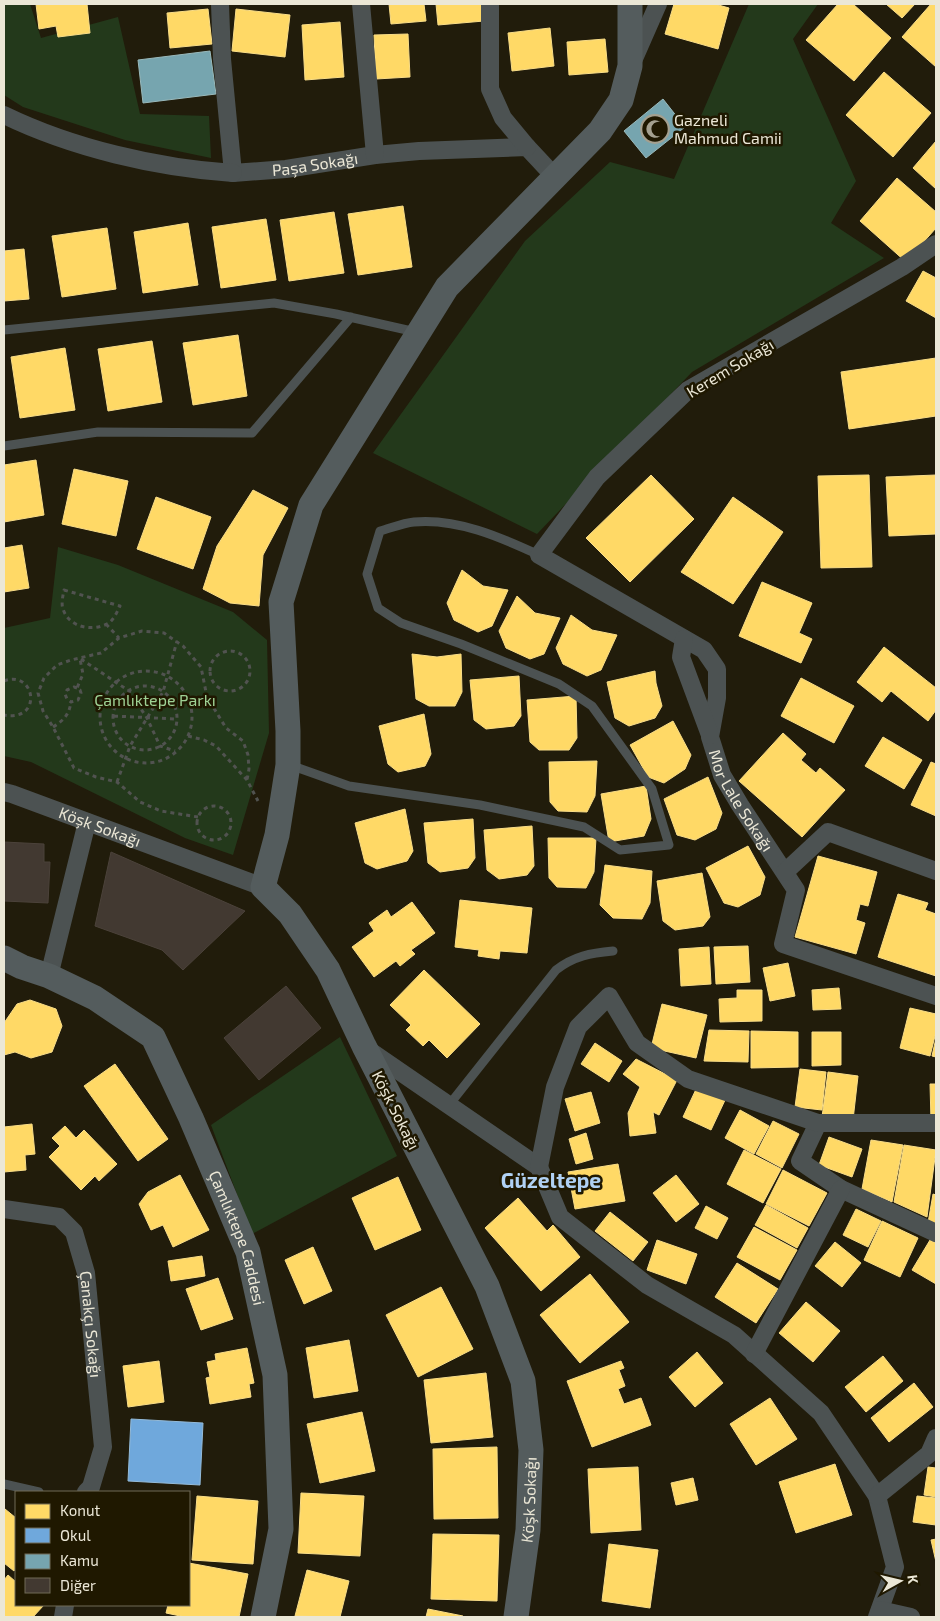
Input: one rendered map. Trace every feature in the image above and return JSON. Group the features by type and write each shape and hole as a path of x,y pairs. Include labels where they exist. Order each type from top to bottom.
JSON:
{"street":[{"path":"220,4 222,59 233,173"},
{"path":"361,4 375,156"},
{"path":"490,4 490,89 503,118 555,177"},
{"path":"630,4 630,66"},
{"path":"263,887 277,835 288,765 282,602 311,505 447,287 600,131 616,108 621,100 630,66 658,4"},
{"name":"Paşa Sokağı","path":"4,115 69,141 136,159 196,171 233,173 286,169 419,151 528,147"},
{"name":"Kerem Sokağı","path":"539,555 597,477 688,390 902,267 936,244"},
{"name":"Mor Lale Sokağı","path":"539,555 704,650 717,669 718,698 710,737 722,775 796,890 783,944 936,996"},
{"path":"684,639 681,657 710,737"},
{"name":"Köşk Sokağı","path":"4,792 263,887 290,914 328,970 364,1046 487,1286 523,1381 531,1450 528,1530 516,1617"},
{"path":"49,976 86,822"},
{"path":"785,872 828,832 936,871"},
{"name":"Çamlıktepe Caddesi","path":"4,958 22,967 49,976 95,998 153,1037 192,1118 248,1252 275,1375 277,1414 281,1529 263,1617"},
{"path":"911,1617 879,1614 895,1567 878,1496 820,1413 734,1335 647,1285 560,1217 540,1167 556,1087 578,1027 609,996 637,1042 688,1079 818,1123 936,1123"},
{"path":"364,1046 540,1167"},
{"path":"818,1123 800,1161 841,1189 936,1233"},
{"path":"754,1354 841,1189"},
{"name":"Çanakçı Sokağı","path":"4,1209 59,1217 74,1232 86,1273 103,1447 91,1487 87,1491"},
{"path":"878,1496 933,1455 936,1438"}],"lane":[{"path":"4,330 274,303 419,332"},
{"path":"4,446 98,432 252,432 351,317"},
{"path":"288,765 349,786 480,805 584,828 620,850 669,845 652,789 592,706 559,684 461,644 400,623 378,608 367,574 380,531 413,522 452,523 504,539 539,555"},
{"path":"449,1105 556,970 583,955 613,951"},
{"path":"4,1484 35,1491"}],"path":[{"path":"64,590 120,606 111,622 106,624 100,627 80,628 70,620 62,609 64,590"},
{"path":"106,624 118,638"},
{"path":"198,817 161,811 140,802 117,782 96,777 74,768 43,711 38,693 44,678 57,665 101,653 118,638 142,631 164,633 183,646 201,667 206,697 226,728 243,741 248,755 249,769 247,780"},
{"path":"117,782 130,746 163,692 177,642"},
{"path":"227,651 234,652 242,655 248,662 250,668 249,675 246,683 239,688 232,691 224,690 218,687 212,680 210,665 220,654 227,651"},
{"path":"80,658 129,691 147,718 160,746 175,751"},
{"path":"77,688 83,674 80,658"},
{"path":"139,671 157,672 167,677 180,685 189,701 192,719 188,736 183,744 162,760 152,762 136,761 118,753 104,735 101,723 102,705 110,689 116,682 129,674 139,671"},
{"path":"4,681 16,679 24,682 31,695 29,707 22,714 14,716 4,715"},
{"path":"204,683 212,680"},
{"path":"140,686 152,687 163,692 173,703 176,719 176,726 170,737 160,746 149,750 140,750 130,746 119,736 114,723 114,712 118,700 129,691 140,686"},
{"path":"71,702 65,694 67,690 74,687 77,688"},
{"path":"71,702 78,700 80,696 80,690 77,688"},
{"path":"31,695 38,693"},
{"path":"53,727 64,720 69,712 71,702"},
{"path":"114,716 176,719"},
{"path":"188,736 204,740 216,746 247,780 260,803"},
{"path":"212,805 219,806 225,809 231,816 231,827 228,834 221,839 210,840 198,831 198,817 205,808 212,805"}],"green space":[{"path":"4,4 30,4 41,38 118,17 140,114 209,116 211,158 125,140 23,107 4,95"},
{"path":"749,4 818,4 793,39 856,181 831,223 884,258 692,372 537,534 373,453 525,241 610,162 674,179"},
{"name":"Çamlıktepe Parkı","path":"58,547 118,565 233,612 267,640 269,733 233,855 185,838 31,762 4,756 4,628 50,618"},
{"path":"340,1037 397,1156 252,1234 211,1125"}],"building: Konut":[{"path":"36,4 87,4 90,33 58,37 56,26 39,29"},
{"path":"389,4 424,4 426,21 391,24"},
{"path":"436,4 483,4 484,21 438,25"},
{"path":"674,4 715,4 729,8 718,49 665,34"},
{"path":"838,4 853,4 891,38 854,81 806,40"},
{"path":"886,4 915,4 902,18"},
{"path":"931,4 936,4 936,67 902,37"},
{"path":"208,9 212,44 170,48 167,13"},
{"path":"236,9 290,15 285,57 232,51"},
{"path":"340,22 344,77 305,80 302,25"},
{"path":"550,28 554,66 512,71 508,33"},
{"path":"408,34 410,77 376,79 374,35"},
{"path":"605,39 608,72 569,75 567,42"},
{"path":"884,72 931,113 893,157 846,115"},
{"path":"936,141 936,189 913,168"},
{"path":"897,178 936,212 936,228 906,262 860,221"},
{"path":"403,206 412,267 358,275 348,214"},
{"path":"334,212 344,273 289,281 280,220"},
{"path":"266,219 276,280 221,288 212,227"},
{"path":"188,223 198,285 143,293 134,232"},
{"path":"107,228 116,289 62,297 52,236"},
{"path":"24,249 29,299 4,301 4,251"},
{"path":"923,271 936,278 936,318 906,301"},
{"path":"238,335 247,396 193,405 183,343"},
{"path":"152,341 162,402 108,411 98,349"},
{"path":"65,348 75,410 20,418 11,357"},
{"path":"936,358 936,416 849,429 841,372"},
{"path":"36,460 44,515 4,522 4,465"},
{"path":"74,469 128,481 116,536 62,524"},
{"path":"651,475 694,519 630,582 586,538"},
{"path":"869,475 872,567 821,568 818,476"},
{"path":"936,475 936,534 889,536 886,477"},
{"path":"253,490 288,508 263,555 259,606 230,603 203,589 217,546"},
{"path":"156,497 211,517 193,569 137,549"},
{"path":"733,497 783,532 733,604 681,572"},
{"path":"22,545 29,588 4,592 4,548"},
{"path":"462,570 483,586 508,590 492,626 478,632 454,620 447,603"},
{"path":"762,582 812,603 799,633 812,639 801,663 739,636"},
{"path":"517,596 535,613 560,618 544,654 530,659 506,648 499,631"},
{"path":"571,615 592,630 617,635 601,670 587,676 563,664 556,648"},
{"path":"884,647 936,688 936,710 928,721 891,691 882,702 857,682"},
{"path":"412,654 437,657 461,654 462,692 455,706 429,706 416,699"},
{"path":"655,671 662,706 655,718 629,726 615,718 607,682"},
{"path":"519,676 521,716 514,726 486,729 474,720 470,680"},
{"path":"801,678 854,706 834,743 781,716"},
{"path":"576,696 577,738 569,750 539,750 530,742 527,700"},
{"path":"424,714 431,754 425,766 398,772 388,764 379,726"},
{"path":"673,721 691,755 685,769 664,783 648,777 630,745"},
{"path":"783,733 806,754 801,760 816,773 820,768 845,790 802,837 739,781"},
{"path":"883,737 922,760 904,789 865,766"},
{"path":"597,761 595,796 587,812 558,811 550,802 549,762"},
{"path":"931,762 936,764 936,816 911,805"},
{"path":"708,777 722,813 716,829 695,840 677,835 664,799"},
{"path":"646,786 651,819 644,836 609,842 601,794"},
{"path":"405,809 413,851 407,861 377,869 365,863 355,823"},
{"path":"473,819 475,858 468,868 440,872 428,863 424,823"},
{"path":"532,826 534,866 527,875 499,879 487,870 484,830"},
{"path":"548,838 596,838 594,872 586,888 557,887 549,878"},
{"path":"748,846 765,877 760,895 738,907 724,903 706,868"},
{"path":"818,856 877,872 868,906 860,904 856,920 865,923 856,954 795,937"},
{"path":"605,865 652,871 650,903 642,919 613,918 600,905"},
{"path":"702,873 710,917 703,926 675,930 663,921 657,881"},
{"path":"898,894 928,903 925,910 936,914 936,976 878,957"},
{"path":"460,900 532,908 527,953 500,951 499,959 478,956 479,950 455,947"},
{"path":"412,902 435,933 411,950 415,954 400,966 396,961 374,977 352,947 374,931 369,923 387,910 391,917"},
{"path":"748,946 750,982 716,984 714,947"},
{"path":"709,947 711,984 681,986 679,949"},
{"path":"788,963 795,996 770,1001 763,968"},
{"path":"424,970 480,1024 447,1058 429,1040 423,1046 406,1030 411,1025 390,1005"},
{"path":"839,988 841,1009 813,1010 812,990"},
{"path":"737,990 762,990 762,1021 720,1022 719,999 737,998"},
{"path":"30,1000 56,1009 62,1026 52,1052 31,1058 15,1052 4,1055 4,1023 17,1004"},
{"path":"662,1004 707,1015 696,1058 651,1048"},
{"path":"910,1008 936,1014 936,1032 930,1056 900,1048"},
{"path":"709,1030 749,1031 748,1062 704,1061"},
{"path":"751,1031 798,1032 798,1067 751,1068"},
{"path":"812,1032 841,1032 841,1065 812,1066"},
{"path":"936,1038 936,1057 932,1056"},
{"path":"595,1043 622,1061 609,1082 581,1064"},
{"path":"636,1059 677,1080 659,1115 653,1112 656,1133 630,1136 628,1113 640,1087 623,1074"},
{"path":"115,1064 168,1139 138,1161 84,1086"},
{"path":"800,1069 826,1072 822,1110 795,1107"},
{"path":"828,1072 858,1076 853,1120 822,1117"},
{"path":"930,1084 936,1084 936,1121 931,1121"},
{"path":"698,1085 726,1098 711,1130 683,1117"},
{"path":"591,1092 600,1123 575,1131 565,1099"},
{"path":"740,1110 769,1126 754,1154 725,1138"},
{"path":"773,1121 799,1134 782,1168 756,1154"},
{"path":"32,1124 35,1154 25,1155 26,1170 4,1172 4,1127"},
{"path":"65,1126 76,1138 84,1130 117,1164 99,1181 95,1176 81,1190 49,1157 60,1146 52,1138"},
{"path":"586,1133 593,1159 576,1164 569,1139"},
{"path":"829,1137 862,1149 852,1177 819,1165"},
{"path":"871,1140 903,1145 892,1202 862,1189"},
{"path":"904,1145 936,1150 927,1217 894,1202"},
{"path":"744,1150 781,1169 763,1203 727,1184"},
{"path":"618,1164 625,1201 575,1209 568,1172"},
{"path":"783,1170 827,1193 809,1226 766,1204"},
{"path":"180,1175 209,1230 173,1247 163,1225 151,1230 139,1204 148,1192"},
{"path":"676,1175 699,1204 676,1222 653,1193"},
{"path":"398,1177 421,1230 375,1250 352,1198"},
{"path":"933,1194 936,1195 936,1226 928,1223"},
{"path":"518,1198 547,1231 553,1225 580,1257 541,1291 485,1228"},
{"path":"766,1205 808,1228 797,1248 755,1225"},
{"path":"706,1206 728,1218 717,1239 695,1228"},
{"path":"856,1209 881,1221 868,1247 843,1235"},
{"path":"610,1212 648,1242 633,1261 595,1231"},
{"path":"882,1221 918,1238 900,1277 864,1260"},
{"path":"754,1227 797,1250 780,1280 737,1257"},
{"path":"657,1240 697,1254 686,1284 647,1270"},
{"path":"930,1240 936,1243 936,1284 912,1270"},
{"path":"835,1242 861,1263 842,1287 815,1266"},
{"path":"313,1247 332,1291 304,1304 285,1260"},
{"path":"202,1256 205,1276 171,1281 168,1261"},
{"path":"737,1263 778,1289 756,1323 715,1297"},
{"path":"590,1274 629,1322 580,1363 540,1315"},
{"path":"218,1278 233,1319 201,1330 186,1289"},
{"path":"441,1287 473,1349 418,1377 386,1315"},
{"path":"806,1302 840,1331 813,1362 779,1333"},
{"path":"349,1340 358,1391 314,1398 306,1348"},
{"path":"247,1348 254,1383 249,1384 251,1397 210,1404 206,1378 210,1377 207,1362 216,1360 215,1354"},
{"path":"697,1352 723,1383 695,1407 669,1377"},
{"path":"883,1356 903,1381 866,1412 845,1387"},
{"path":"159,1361 164,1402 128,1407 123,1366"},
{"path":"621,1361 624,1368 619,1370 625,1386 618,1389 624,1404 641,1398 651,1425 592,1447 567,1381"},
{"path":"486,1373 493,1437 431,1443 424,1380"},
{"path":"914,1383 933,1407 889,1442 871,1418"},
{"path":"770,1398 797,1439 756,1465 730,1424"},
{"path":"362,1412 375,1471 320,1483 307,1424"},
{"path":"497,1447 498,1518 434,1519 433,1449"},
{"path":"835,1464 852,1515 796,1533 779,1482"},
{"path":"638,1467 641,1530 591,1533 588,1469"},
{"path":"928,1467 936,1468 936,1497 924,1495"},
{"path":"693,1478 698,1500 676,1505 671,1483"},
{"path":"301,1493 364,1496 360,1556 298,1553"},
{"path":"197,1496 258,1501 253,1564 192,1560"},
{"path":"917,1496 936,1498 936,1525 913,1522"},
{"path":"5,1509 15,1517 14,1571 4,1563"},
{"path":"433,1534 499,1535 497,1601 431,1599"},
{"path":"936,1539 936,1562 931,1540"},
{"path":"609,1544 658,1550 650,1608 602,1601"},
{"path":"190,1563 248,1574 239,1617 185,1617 166,1613 168,1606 190,1606"},
{"path":"307,1570 349,1581 340,1617 295,1616"},
{"path":"8,1575 15,1581 15,1606 43,1606 33,1617 4,1617 4,1580"},
{"path":"428,1609 463,1616 463,1617 426,1617"}],"building: Okul":[{"path":"131,1419 203,1423 200,1485 128,1481"}],"building: Kamu":[{"path":"210,51 216,94 143,103 138,60"},
{"name":"Gazneli Mahmud Camii","path":"663,99 685,127 646,158 624,131"}],"building: Diğer":[{"path":"4,842 44,844 44,862 50,862 48,903 4,901"},
{"path":"111,852 245,911 183,970 162,950 95,926"},
{"path":"286,986 321,1028 259,1080 224,1038"}],"place":[{"name":"Gazneli Mahmud Camii","path":"655,129"}],"district":[{"name":"Güzeltepe","path":"551,1181"}]}
